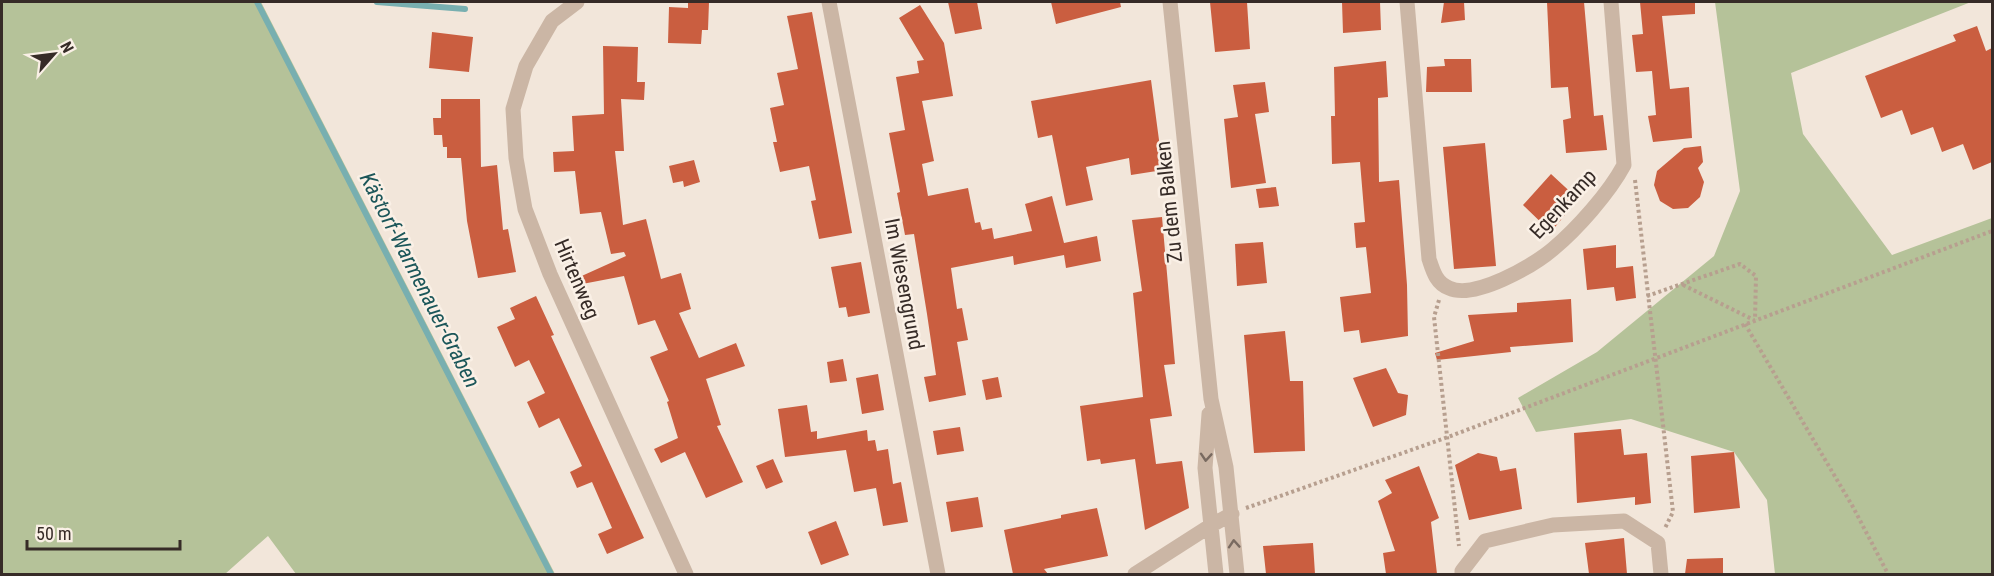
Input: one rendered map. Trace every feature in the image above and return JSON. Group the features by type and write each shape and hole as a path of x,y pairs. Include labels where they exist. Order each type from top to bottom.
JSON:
{"street":[{"name":"Hirtenweg","path":"577,2 552,21 526,66 513,109 516,158 525,209 550,274 686,574"},
{"name":"Im Wiesengrund","path":"829,2 938,574"},
{"name":"Zu dem Balken","path":"1170,2 1210,399 1226,467 1237,574"},
{"path":"1407,2 1427,245 1432,272 1443,285"},
{"name":"Egenkamp","path":"1443,285 1459,292 1484,287 1535,262 1564,239 1615,180 1624,165 1611,2"},
{"name":"Zu dem Balken","path":"1210,399 1205,468 1216,574"},
{"path":"1135,574 1232,514"},
{"path":"1462,573 1485,541 1553,525 1624,521 1658,543 1661,574"}],"path":[{"path":"1624,165 1634,176 1673,512 1658,543"},
{"path":"1232,514 1257,503 1448,437 1654,357 1992,231"},
{"path":"1647,296 1740,264 1756,276 1755,321"},
{"path":"1443,285 1434,317 1462,573"},
{"path":"1682,285 1755,321"},
{"path":"1745,324 1852,507 1888,574"}],"green space":[{"path":"2,2 261,2 555,574 296,574 268,536 225,574 2,574"},
{"path":"1715,2 1971,2 1791,73 1803,134 1892,255 1992,218 1992,574 1775,574 1767,500 1734,452 1631,419 1536,432 1518,398 1597,352 1714,256 1740,191"}],"building":[{"path":"688,2 709,2 708,30 702,30 701,44 668,43 669,7 688,8"},
{"path":"948,2 977,2 982,29 955,34"},
{"path":"1051,2 1120,2 1121,7 1056,24"},
{"path":"1210,2 1247,2 1250,49 1215,52"},
{"path":"1342,2 1380,2 1381,30 1343,33"},
{"path":"1444,2 1464,2 1465,20 1441,23"},
{"path":"1547,2 1584,2 1594,116 1603,115 1607,150 1566,153 1563,120 1571,118 1568,87 1551,88"},
{"path":"1640,2 1695,2 1695,14 1662,16 1670,89 1689,87 1692,138 1653,142 1648,116 1656,115 1652,71 1636,72 1632,35 1643,34"},
{"path":"920,5 944,43 953,96 922,101 934,161 922,164 928,196 968,188 975,223 980,222 982,230 992,228 994,239 1032,231 1025,204 1052,196 1064,243 1097,236 1101,261 1066,268 1064,255 1014,265 1013,256 951,268 957,309 962,308 968,340 957,342 966,395 929,402 924,377 936,375 927,314 914,234 905,235 889,133 905,130 896,77 919,73 917,61 924,60 899,18"},
{"path":"812,12 852,233 819,239 811,201 816,200 809,166 780,172 773,142 777,142 770,108 784,105 777,73 798,69 787,16"},
{"path":"1977,26 1986,51 1992,48 1992,162 1973,170 1963,144 1942,152 1933,127 1911,135 1902,110 1881,118 1865,76 1956,41 1953,35"},
{"path":"432,32 473,37 469,72 429,68"},
{"path":"603,46 638,47 637,82 645,82 644,100 621,99 624,151 615,151 623,225 646,219 661,279 681,273 691,309 679,313 699,358 736,343 745,366 706,379 721,425 717,426 743,482 706,498 685,452 661,463 654,449 678,438 667,402 669,401 650,357 668,350 655,320 638,325 624,276 577,285 575,279 626,256 624,252 611,254 601,212 580,214 575,171 554,172 553,152 574,151 572,116 604,114"},
{"path":"1444,59 1471,59 1472,92 1426,92 1427,67 1445,66"},
{"path":"1386,61 1388,97 1378,98 1379,182 1399,180 1407,285 1408,336 1361,343 1359,330 1344,332 1340,297 1371,293 1366,247 1356,248 1354,223 1365,222 1360,162 1332,164 1331,116 1335,116 1334,67"},
{"path":"1151,80 1163,170 1131,175 1129,158 1086,167 1093,200 1066,206 1052,135 1038,138 1031,101"},
{"path":"1265,82 1269,112 1255,114 1266,183 1231,188 1224,119 1238,117 1233,85"},
{"path":"441,99 480,99 481,167 497,165 503,230 508,229 516,272 478,278 467,221 461,158 447,158 447,147 443,147 442,135 434,135 433,118 441,118"},
{"path":"1485,143 1496,266 1454,269 1443,147"},
{"path":"1701,146 1703,162 1698,168 1704,182 1700,197 1688,208 1673,209 1660,201 1654,185 1657,171 1684,148"},
{"path":"694,160 700,182 684,187 683,181 673,183 669,166"},
{"path":"1551,174 1578,199 1551,232 1523,205"},
{"path":"1276,187 1279,206 1259,208 1256,189"},
{"path":"1162,217 1175,364 1164,365 1172,416 1150,419 1156,464 1182,461 1189,508 1145,530 1135,459 1101,464 1100,459 1087,461 1080,406 1143,397 1133,293 1142,291 1132,220"},
{"path":"1263,242 1267,283 1237,286 1235,244"},
{"path":"1616,245 1616,268 1633,266 1636,298 1616,301 1614,287 1587,290 1583,249"},
{"path":"861,262 870,313 848,317 846,307 839,308 831,267"},
{"path":"536,296 554,335 551,336 644,538 607,554 598,534 612,528 592,482 577,488 570,472 582,466 559,418 539,428 527,402 545,393 529,360 515,367 497,327 515,319 510,308"},
{"path":"1571,299 1573,342 1510,347 1511,352 1437,360 1435,353 1474,341 1468,315 1517,312 1517,303"},
{"path":"1285,331 1290,381 1303,381 1305,451 1254,453 1244,335"},
{"path":"843,359 847,381 830,383 827,362"},
{"path":"1386,368 1398,393 1408,395 1406,415 1373,427 1353,378"},
{"path":"878,374 884,410 862,414 856,378"},
{"path":"998,377 1002,397 986,400 982,380"},
{"path":"807,405 811,432 817,431 817,439 867,430 868,441 875,440 877,451 888,449 893,484 901,482 908,522 883,526 876,488 854,492 846,450 785,457 778,409"},
{"path":"960,427 964,451 937,455 933,431"},
{"path":"1621,429 1624,455 1647,453 1651,503 1635,505 1635,497 1577,503 1574,433"},
{"path":"1734,452 1740,508 1694,513 1691,456"},
{"path":"1478,453 1497,457 1500,471 1516,468 1522,509 1469,520 1455,465"},
{"path":"773,459 783,482 766,489 756,466"},
{"path":"1419,466 1439,518 1431,522 1437,574 1386,574 1383,553 1395,551 1378,501 1392,493 1385,480"},
{"path":"978,497 983,527 951,532 946,502"},
{"path":"1097,508 1108,556 1044,569 1048,574 1013,574 1004,530"},
{"path":"836,521 849,555 821,565 808,532"},
{"path":"1624,538 1627,574 1589,574 1585,543"},
{"path":"1313,543 1315,574 1266,574 1263,546"},
{"path":"1723,558 1723,574 1685,574 1687,559"}],"waterway":[{"name":"Kästorf-Warmenauer-Graben","path":"257,2 551,574"},
{"path":"377,2 465,9"}]}
